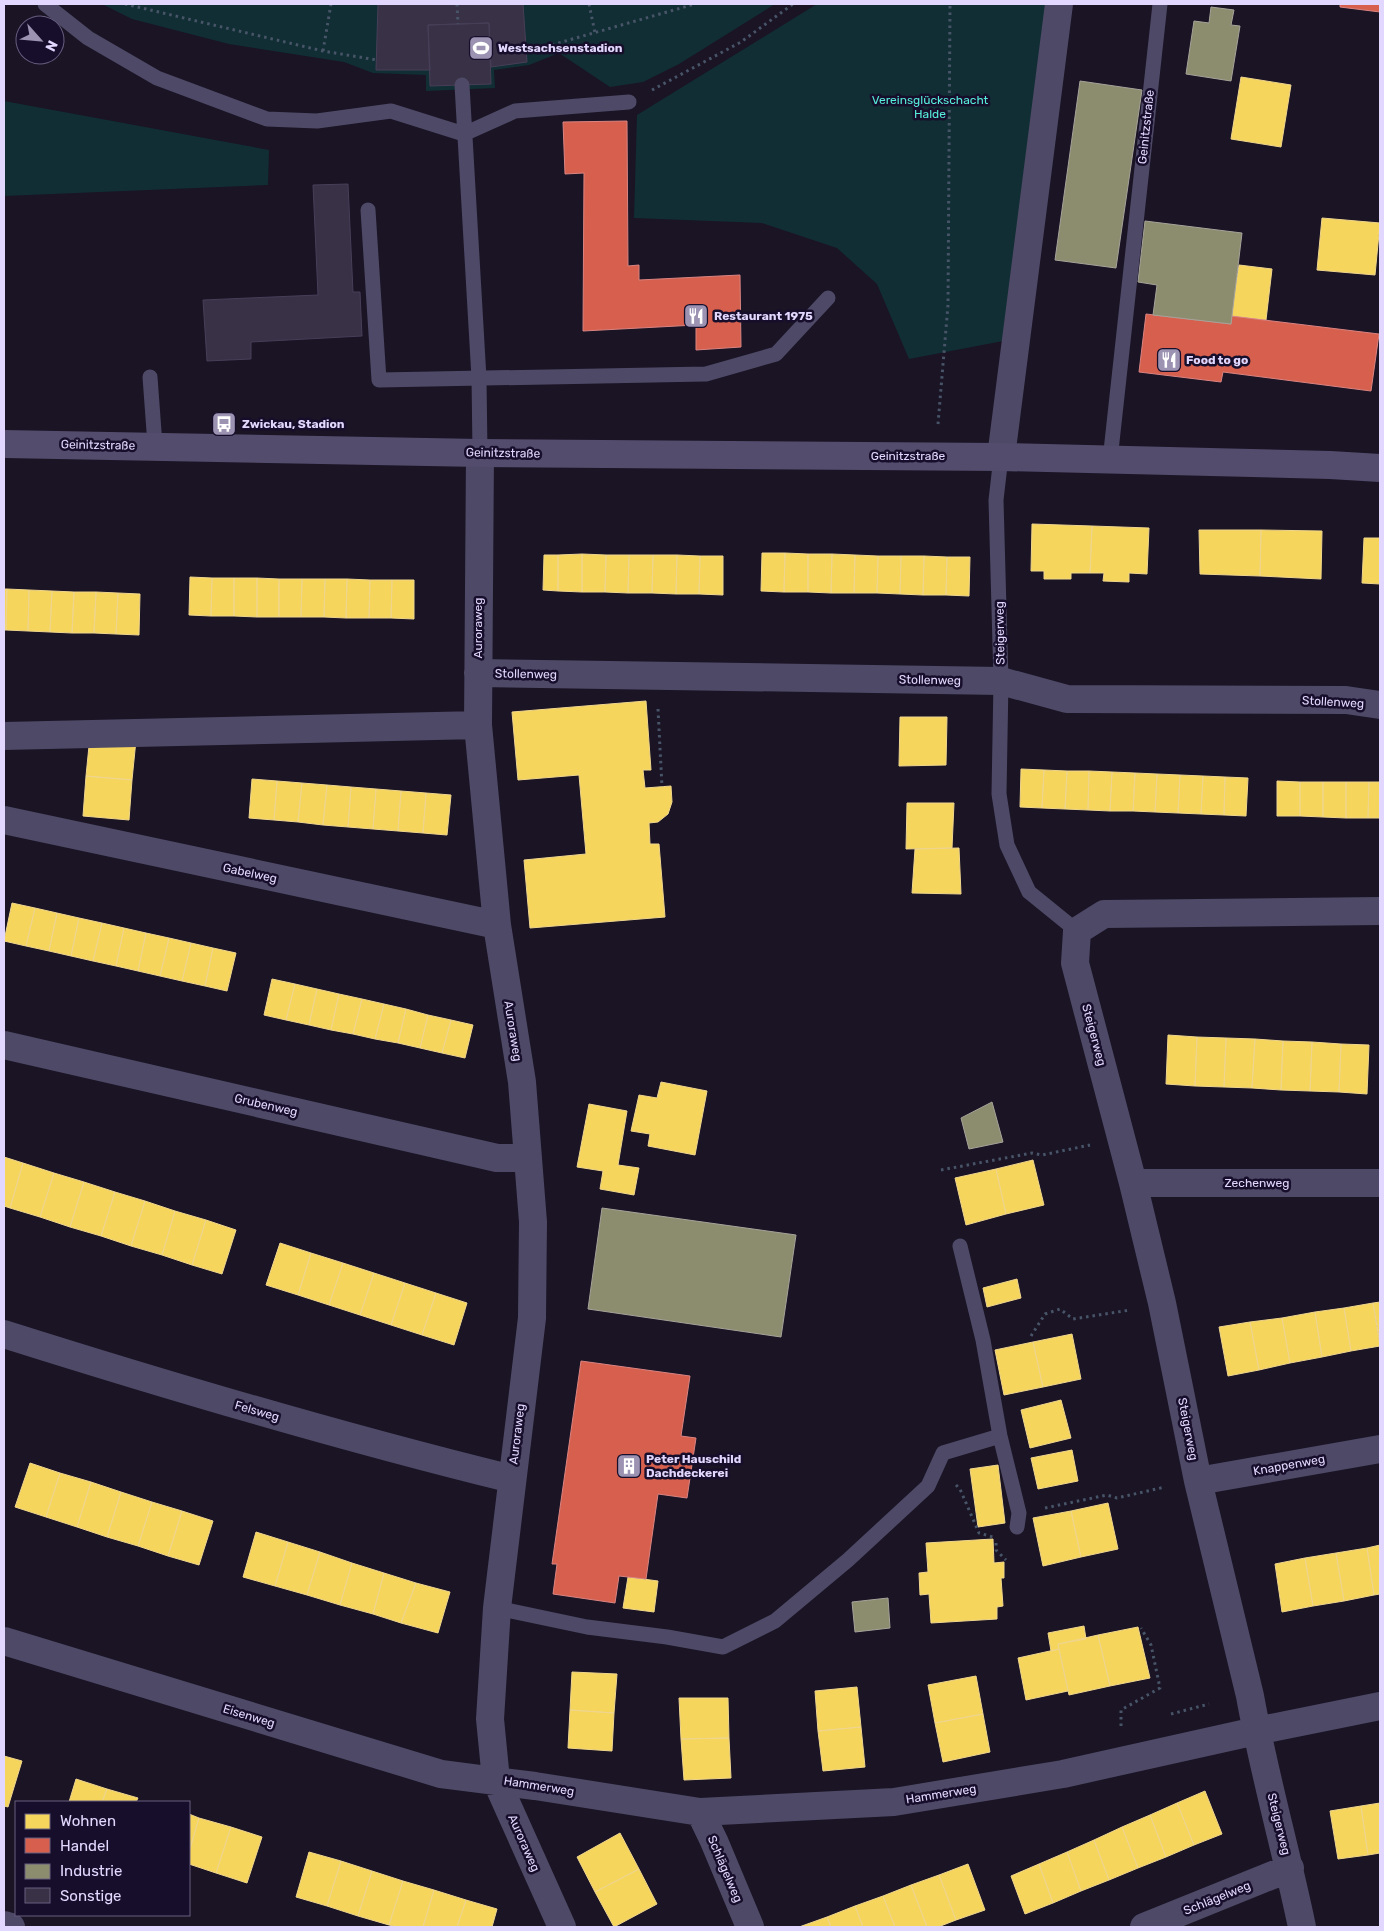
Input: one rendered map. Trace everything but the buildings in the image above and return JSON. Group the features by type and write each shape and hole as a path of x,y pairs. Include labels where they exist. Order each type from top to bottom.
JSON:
{"main road":[{"name":"Geinitzstraße","path":"4,444 480,452 1002,457 1330,465 1380,468"}],"street":[{"path":"1002,457 1059,4"},
{"name":"Auroraweg","path":"480,452 478,725 497,925 522,1082 533,1222 532,1318 497,1608 490,1719 496,1780 562,1927"},
{"name":"Stollenweg","path":"478,673 1001,681 1067,699 1346,700 1380,705"},
{"path":"4,736 478,725"},
{"name":"Gabelweg","path":"4,820 497,925"},
{"path":"1077,931 1104,914 1380,911"},
{"name":"Steigerweg","path":"1077,931 1075,963 1133,1183 1162,1303 1198,1481 1250,1696 1256,1731 1290,1868 1302,1927"},
{"name":"Grubenweg","path":"4,1045 497,1158 528,1158"},
{"name":"Zechenweg","path":"1133,1183 1380,1183"},
{"name":"Felsweg","path":"4,1334 194,1394 422,1457 512,1479"},
{"name":"Knappenweg","path":"1198,1481 1380,1450"},
{"name":"Eisenweg","path":"4,1641 441,1774 496,1780"},
{"name":"Hammerweg","path":"496,1780 700,1812 894,1802 1063,1774 1256,1731 1380,1706"},
{"name":"Schlägelweg","path":"700,1812 750,1927"},
{"name":"Schlägelweg","path":"1144,1927 1290,1868"},
{"path":"4,1925 11,1927"}],"lane":[{"path":"45,4 88,38 157,78 267,119 317,121 391,111 464,134 515,111 629,102"},
{"name":"Geinitzstraße","path":"1110,460 1160,4"},
{"path":"462,85 479,378 480,452"},
{"path":"368,210 379,380 706,374 776,354 828,298"},
{"path":"150,376 155,446"},
{"name":"Steigerweg","path":"1002,457 996,500 1001,681 1000,794 1007,845 1029,892 1077,931"},
{"path":"960,1246 983,1340 1000,1436 1018,1520"},
{"path":"497,1608 587,1627 667,1637 723,1647 776,1620 848,1560 928,1486 943,1453 1000,1436"}],"path":[{"path":"125,4 323,51 377,60"},
{"path":"323,51 331,4"},
{"path":"457,4 458,24"},
{"path":"589,4 595,33"},
{"path":"527,52 695,4"},
{"path":"629,102 741,42 793,4"},
{"path":"935,457 948,305 950,4"},
{"path":"656,676 662,787"},
{"path":"941,1170 1032,1153 1042,1155 1083,1147"},
{"path":"1031,1336 1045,1314 1060,1309 1073,1319 1119,1312"},
{"path":"936,1468 960,1489 978,1533 996,1538 996,1550 1006,1560"},
{"path":"1018,1520 1107,1496 1117,1498 1157,1488"},
{"path":"1127,1726 1120,1726 1121,1710 1160,1688 1151,1645 1141,1628"},
{"path":"1173,1714 1209,1704"}],"green space":[{"name":"Westsachsenstadion","path":"102,4 775,4 679,64 643,82 610,87 559,53 529,65 494,70 495,88 426,91 426,75 373,73 344,62 229,44 132,19"},
{"name":"Vereinsglückschacht Halde","path":"817,4 1050,4 1003,341 909,359 877,284 837,248 762,223 634,218 637,115"},
{"path":"4,101 269,150 268,185 4,196"}],"place":[{"name":"Westsachsenstadion","path":"481,48"},
{"name":"Restaurant 1975","path":"696,316"},
{"name":"Food to go","path":"1169,360"},
{"name":"Zwickau, Stadion","path":"224,424"},
{"name":"Peter Hauschild Dachdeckerei","path":"629,1466"}]}
